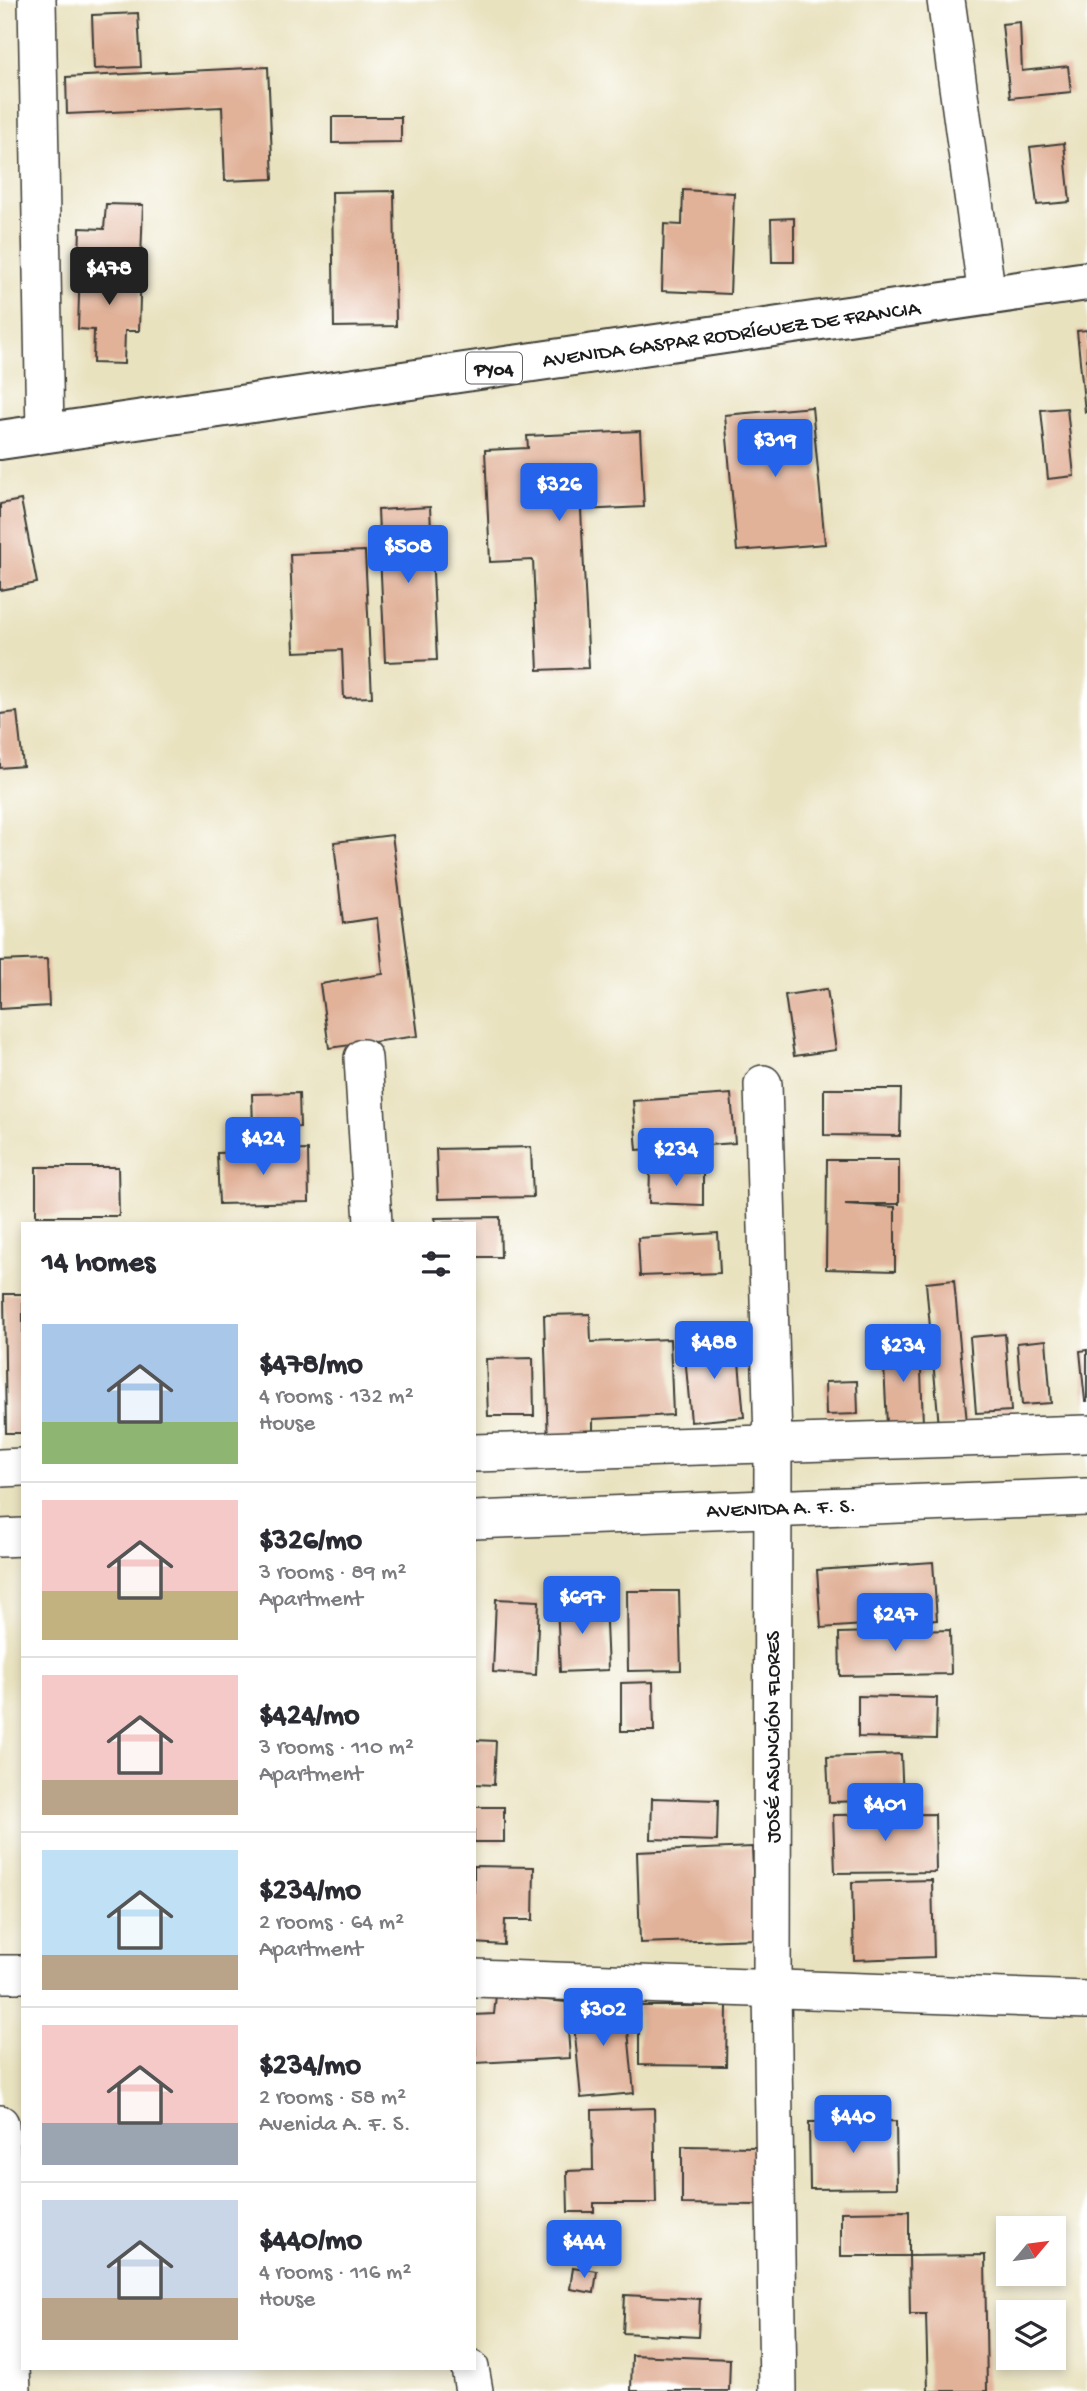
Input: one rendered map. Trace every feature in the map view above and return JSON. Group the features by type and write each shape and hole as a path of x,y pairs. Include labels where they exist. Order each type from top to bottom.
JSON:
{"main road":[{"name":"AVENIDA GASPAR RODRÍGUEZ DE FRANCIA","path":"0,440 1087,281"}],"street":[{"path":"37,0 45,433"},
{"path":"946,0 987,296"},
{"path":"363,1058 373,1222"},
{"name":"JOSÉ ASUNCIÓN FLORES","path":"763,1084 773,1442 772,1988 778,2391"},
{"path":"476,1453 1087,1434"},
{"path":"0,1468 21,1467"},
{"name":"AVENIDA A. F. S.","path":"476,1520 1087,1497"},
{"path":"0,1538 21,1537"},
{"path":"0,1974 21,1974"},
{"path":"476,1978 1087,2000"},
{"path":"0,2124 12,2391"},
{"path":"470,2370 474,2391"}],"building":[{"path":"138,13 141,67 94,69 92,15"},
{"path":"1020,22 1022,71 1068,66 1071,92 1010,98 1002,24"},
{"path":"268,67 273,179 225,181 222,107 67,114 66,77"},
{"path":"332,117 401,117 401,142 332,143"},
{"path":"1064,143 1070,202 1037,205 1030,147"},
{"path":"683,190 734,193 730,294 662,291 664,224 682,225"},
{"path":"394,191 396,326 334,327 332,192"},
{"path":"106,204 143,205 141,259 79,257 80,228 104,229"},
{"path":"794,218 794,262 772,262 771,219"},
{"path":"80,262 141,264 139,331 125,331 124,364 93,363 94,330 78,329"},
{"path":"1087,330 1087,412 1085,412 1077,331"},
{"path":"812,407 825,544 737,551 725,415"},
{"path":"1067,408 1074,476 1048,479 1041,410"},
{"path":"640,431 644,507 581,510 589,668 538,670 533,560 490,562 485,450 528,448 527,436"},
{"path":"21,500 37,583 0,590 0,504"},
{"path":"430,507 437,660 385,662 378,510"},
{"path":"365,551 372,697 344,698 342,650 294,652 290,554"},
{"path":"17,712 23,766 0,768 0,714"},
{"path":"392,835 418,1036 329,1048 320,984 383,974 377,918 343,923 334,842"},
{"path":"47,959 49,1006 0,1009 0,961"},
{"path":"827,989 836,1050 794,1056 785,995"},
{"path":"824,1089 901,1089 900,1136 824,1135"},
{"path":"299,1093 300,1127 253,1128 252,1094"},
{"path":"731,1094 735,1143 637,1150 633,1101"},
{"path":"531,1147 533,1197 438,1199 436,1149"},
{"path":"308,1150 309,1202 219,1204 217,1153"},
{"path":"827,1160 899,1160 899,1204 845,1204 895,1207 895,1271 826,1269"},
{"path":"36,1167 118,1167 119,1216 36,1216"},
{"path":"650,1171 703,1173 703,1205 649,1203"},
{"path":"500,1217 501,1257 476,1257 476,1222 436,1222 435,1218"},
{"path":"718,1233 720,1273 640,1276 638,1238"},
{"path":"954,1280 967,1423 939,1426 926,1283"},
{"path":"4,1294 21,1294 21,1433 6,1433"},
{"path":"590,1314 591,1342 670,1339 673,1415 593,1419 593,1444 548,1445 544,1315"},
{"path":"1005,1334 1011,1411 976,1413 970,1337"},
{"path":"737,1340 744,1417 691,1422 684,1344"},
{"path":"1046,1340 1051,1403 1022,1405 1017,1343"},
{"path":"920,1344 923,1424 887,1425 883,1345"},
{"path":"1087,1350 1087,1401 1085,1401 1080,1351"},
{"path":"533,1358 534,1416 488,1416 486,1359"},
{"path":"857,1381 858,1414 826,1415 825,1382"},
{"path":"933,1562 937,1620 821,1628 817,1570"},
{"path":"627,1591 679,1591 681,1670 628,1671"},
{"path":"496,1599 539,1601 536,1675 493,1672"},
{"path":"605,1600 608,1670 560,1672 557,1601"},
{"path":"950,1630 951,1674 840,1676 839,1633"},
{"path":"653,1682 654,1731 621,1731 621,1683"},
{"path":"858,1696 937,1698 936,1739 858,1737"},
{"path":"476,1740 496,1741 494,1785 476,1784"},
{"path":"901,1754 903,1800 829,1802 827,1757"},
{"path":"652,1798 718,1800 717,1841 651,1839"},
{"path":"476,1807 504,1807 504,1842 476,1842"},
{"path":"935,1814 936,1872 835,1873 833,1815"},
{"path":"752,1847 756,1939 640,1943 637,1852"},
{"path":"476,1866 534,1867 533,1920 505,1920 504,1945 476,1943"},
{"path":"932,1880 934,1957 854,1960 852,1882"},
{"path":"496,1995 566,2002 570,2058 476,2063 476,2015 494,2014"},
{"path":"625,1999 634,2093 581,2098 572,2003"},
{"path":"639,2006 727,2006 726,2066 639,2065"},
{"path":"654,2108 656,2203 594,2203 594,2212 568,2212 567,2171 593,2170 592,2110"},
{"path":"896,2121 897,2188 810,2189 809,2122"},
{"path":"682,2146 757,2147 757,2205 682,2204"},
{"path":"909,2211 909,2256 841,2256 841,2212"},
{"path":"985,2255 987,2391 928,2391 926,2314 910,2314 909,2256"},
{"path":"573,2267 597,2271 594,2293 570,2289"},
{"path":"625,2295 700,2299 698,2337 623,2333"},
{"path":"632,2355 730,2359 729,2391 631,2391"}]}
